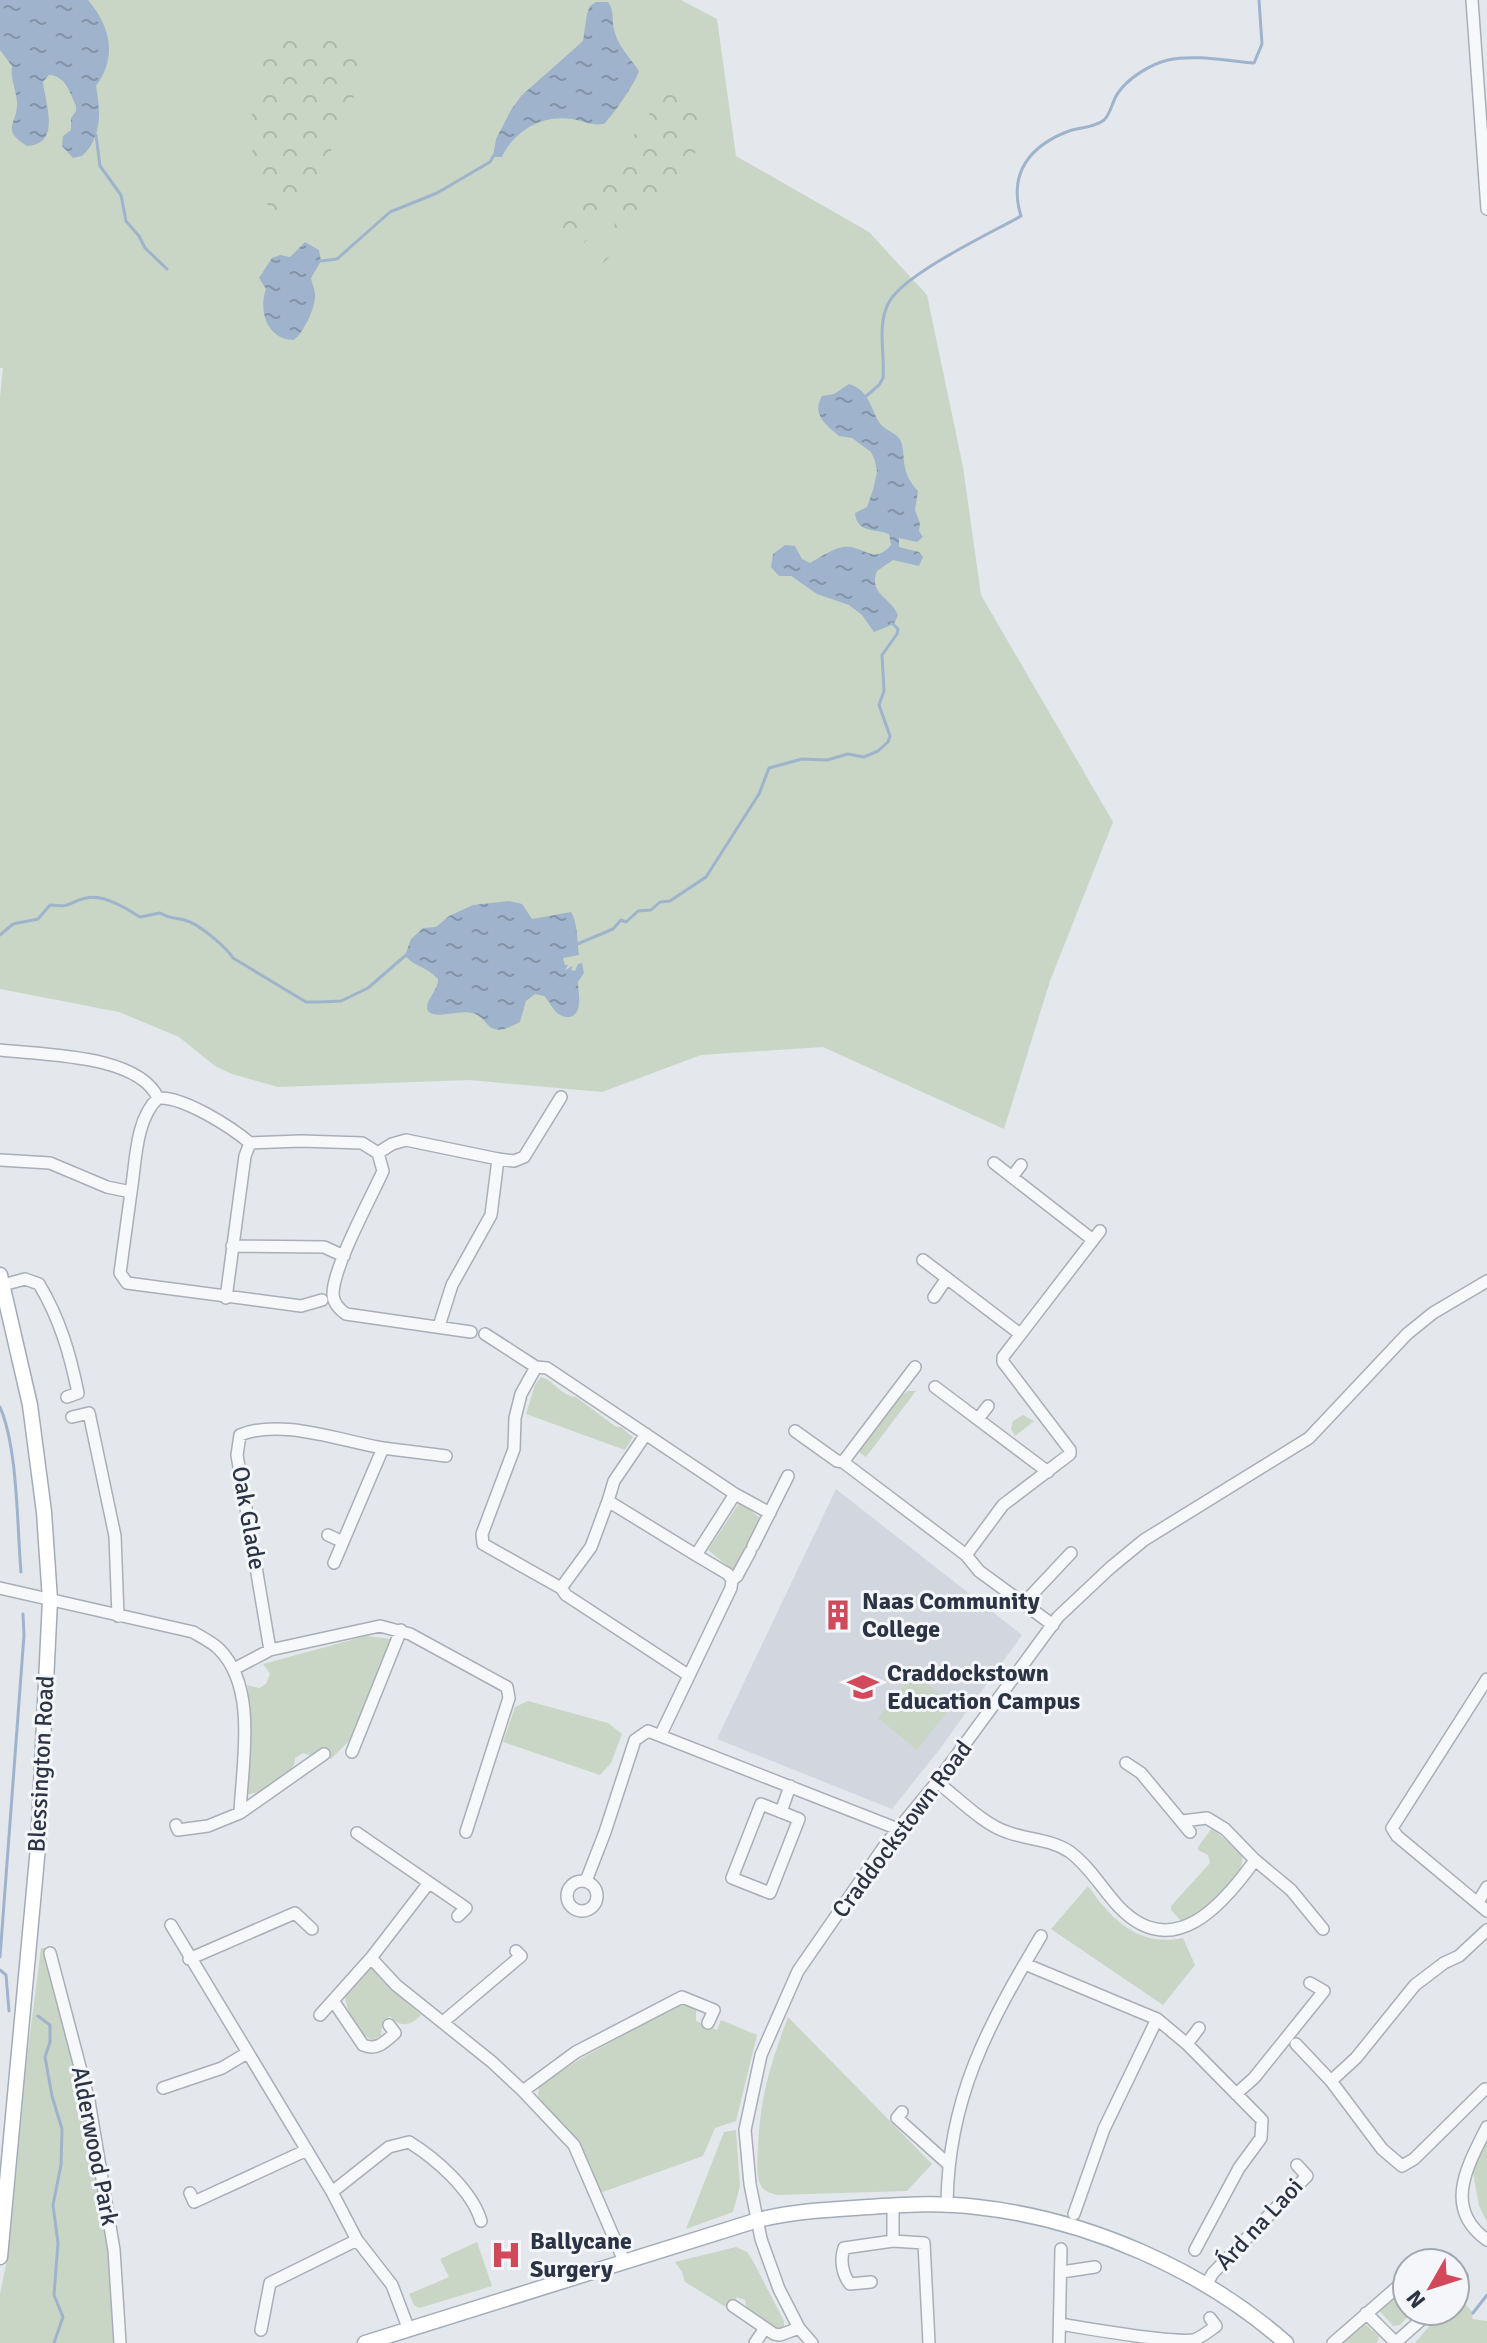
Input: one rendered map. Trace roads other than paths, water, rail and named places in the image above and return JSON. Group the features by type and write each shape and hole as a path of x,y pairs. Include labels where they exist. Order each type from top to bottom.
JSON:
{"main road":[{"name":"Blessington Road","path":"0,2257 38,1847 50,1600 44,1512 30,1405 1,1280"},
{"path":"365,2343 758,2220 789,2213 947,2204 1066,2224 1141,2253 1206,2285 1246,2311 1286,2343"}],"street":[{"path":"1472,0 1487,209"},
{"path":"0,1050 105,1063 150,1085 158,1098"},
{"path":"378,1153 406,1140 514,1161 524,1157 561,1097"},
{"path":"158,1098 176,1100 235,1130 250,1143 362,1143 378,1153 383,1171 344,1256 333,1291 335,1303 346,1314 471,1332"},
{"path":"158,1098 148,1108 143,1121 121,1250 120,1273 123,1279 127,1283 301,1306 322,1300"},
{"path":"226,1298 245,1156 250,1143"},
{"path":"439,1326 452,1285 491,1215 498,1159"},
{"path":"0,1160 50,1163 107,1187 131,1192"},
{"path":"966,1555 1003,1505 1067,1458 1070,1450 1003,1362 1003,1357 1096,1236 994,1163"},
{"path":"1012,1177 1021,1165"},
{"path":"232,1246 324,1247 344,1256"},
{"path":"923,1260 1020,1334"},
{"path":"934,1297 947,1278"},
{"path":"1,1280 25,1279 39,1284 53,1306 68,1345 78,1393 67,1397"},
{"name":"Craddockstown Road","path":"812,2343 799,2328 779,2289 761,2239 750,2184 745,2130 761,2055 798,1971 898,1829 1077,1597 1144,1540 1309,1438 1407,1334 1433,1313 1487,1281"},
{"path":"485,1334 536,1367 547,1368 735,1494 770,1513"},
{"path":"536,1367 521,1394 515,1418 514,1449 482,1539 489,1549 561,1588 566,1595 688,1675"},
{"path":"843,1462 915,1367"},
{"path":"935,1387 1048,1472"},
{"path":"978,1419 988,1406"},
{"path":"72,1417 89,1413 115,1536 118,1616"},
{"name":"Oak Glade","path":"270,1650 237,1455 240,1435 255,1429 295,1431 446,1456"},
{"path":"795,1431 837,1461 843,1462 966,1555 979,1571 1053,1625"},
{"path":"561,1588 591,1547 614,1481 646,1434"},
{"path":"334,1563 383,1448"},
{"path":"732,1580 752,1549 788,1476"},
{"path":"696,1555 735,1494"},
{"path":"608,1501 728,1574 732,1580 731,1588 661,1734"},
{"path":"328,1535 343,1542"},
{"path":"1024,1603 1071,1553"},
{"path":"0,1588 193,1632 218,1648 234,1669 245,1702 240,1813"},
{"path":"234,1669 270,1650 380,1626 401,1630 507,1687 509,1691 466,1832"},
{"path":"352,1752 401,1630"},
{"path":"1487,1679 1392,1828 1397,1836 1482,1906 1487,1887"},
{"path":"586,1881 635,1740 648,1731 898,1829"},
{"path":"176,1825 178,1830 208,1826 240,1813 324,1754"},
{"path":"1126,1763 1141,1773 1190,1832"},
{"path":"937,1782 997,1828 1055,1843 1070,1852 1121,1909 1138,1922 1156,1930 1172,1931 1203,1918 1238,1884 1255,1860"},
{"path":"781,1812 790,1786"},
{"path":"761,1804 781,1812 799,1819 770,1893 732,1878 761,1804"},
{"path":"1182,1821 1207,1818 1225,1829 1255,1860 1291,1890 1323,1929"},
{"path":"357,1833 466,1908 458,1916"},
{"path":"320,2015 371,1958 428,1884"},
{"path":"189,1959 295,1913 312,1929"},
{"path":"171,1925 332,2192 357,2240 392,2285 409,2330"},
{"path":"1331,2081 1356,2058 1415,1985 1444,1963 1459,1956 1487,1930"},
{"path":"947,2204 947,2163 961,2096 992,2022 1041,1936"},
{"path":"443,2022 521,1956 516,1951"},
{"name":"Alderwood Park","path":"50,1953 89,2101 114,2250 120,2343"},
{"path":"371,1958 396,1985 523,2091 574,2145 624,2261"},
{"path":"1025,1964 1157,2019 1187,2044 1262,2120 1263,2130 1206,2238 1195,2250"},
{"path":"1236,2094 1254,2078 1324,1991 1310,1983"},
{"path":"523,2091 576,2052 682,1997 714,2010 708,2023"},
{"path":"334,2002 363,2045 370,2048 380,2046 395,2033 389,2025"},
{"path":"1074,2214 1104,2129 1157,2019"},
{"path":"1187,2044 1199,2028"},
{"path":"1296,2044 1331,2081 1382,2149 1402,2166 1414,2159 1485,2089"},
{"path":"163,2088 222,2068 247,2053"},
{"path":"900,2115 947,2163"},
{"path":"1487,2127 1463,2177 1461,2200 1467,2218 1487,2240"},
{"path":"332,2192 389,2147 409,2142 451,2175 481,2221"},
{"path":"190,2193 194,2202 307,2150"},
{"name":"Árd na Laoi","path":"1206,2285 1213,2273 1307,2176 1297,2165"},
{"path":"893,2205 893,2241"},
{"path":"261,2330 270,2283 357,2240"},
{"path":"871,2282 850,2284 845,2278 841,2256 844,2248 893,2241 924,2243 929,2343"},
{"path":"1059,2343 1061,2249"},
{"path":"1062,2272 1095,2267"},
{"path":"1333,2343 1391,2292"},
{"path":"733,2306 780,2335 799,2328"},
{"path":"1366,2313 1395,2343 1413,2327"},
{"path":"1060,2324 1181,2341 1193,2340 1210,2331 1216,2326 1210,2318"},
{"path":"755,2343 765,2328"}],"water":[{"path":"0,0 88,0 102,20 109,52 103,75 96,86 99,105 97,133 82,156 73,158 62,146 63,136 71,130 71,118 76,106 67,86 55,76 49,75 43,82 49,121 45,138 38,144 27,146 14,135 12,126 17,99 12,66 0,50"},
{"path":"596,2 608,2 617,38 639,71 634,83 604,124 550,119 530,126 514,139 502,157 493,157 496,139 511,110 521,96 583,41 587,14"},
{"path":"305,242 319,250 321,261 311,278 314,303 298,336 294,340 285,339 277,335 267,322 263,306 266,289 259,278 272,258 280,255 290,257"},
{"path":"849,384 861,390 879,422 902,443 907,475 918,491 915,510 923,537 917,542 899,538 899,547 919,552 923,557 919,566 893,560 877,571 875,579 878,590 898,615 894,624 874,632 862,615 849,605 817,594 791,576 779,576 771,567 773,554 785,545 795,546 802,559 810,563 839,548 878,554 891,545 889,534 863,527 856,520 855,513 867,507 877,472 871,452 852,438 839,436 819,414 822,396 834,394"},
{"path":"509,901 522,904 532,919 571,912 579,955 563,958 565,965 568,965 565,970 573,966 571,970 575,971 582,963 584,973 578,982 577,1012 569,1017 562,1016 544,996 535,994 526,1001 520,1022 500,1030 472,1013 437,1015 429,1012 427,1005 438,979 405,956 411,939 423,928 436,927 449,916 473,905"}],"waterway":[{"path":"864,398 883,378 882,331 888,304 910,280 928,268 1021,216 1017,187 1025,163 1033,153 1055,137 1104,120 1122,87 1154,65 1189,58 1254,63 1262,44 1259,0"},
{"path":"96,135 100,166 121,195 126,221 145,248 167,269"},
{"path":"321,261 337,259 390,212 437,193 490,162 494,155"},
{"path":"575,945 613,929 621,920 626,922 638,911 651,910 660,902 670,901 706,877 759,794 769,768 802,759 827,760 848,754 864,757 888,742 890,736 879,705 884,691 882,655 898,629 892,623"},
{"path":"0,935 13,924 38,919 50,905 63,906 86,898 100,898 140,917 160,913 190,922 214,938 233,958 306,1002 341,1001 368,988 406,955"},
{"path":"0,1407 14,1465 21,1572"},
{"path":"0,1957 24,1635 23,1614"},
{"path":"0,1970 6,1975 9,2011"},
{"path":"38,2016 50,2025 50,2042 45,2057 62,2129 61,2165 53,2205 58,2243 54,2295 63,2317 54,2343"},
{"path":"1473,2313 1487,2295"}],"place":[{"name":"Naas Community College","path":"838,1615"},
{"name":"Craddockstown Education Campus","path":"863,1687"},
{"name":"Ballycane Surgery","path":"506,2255"}]}
